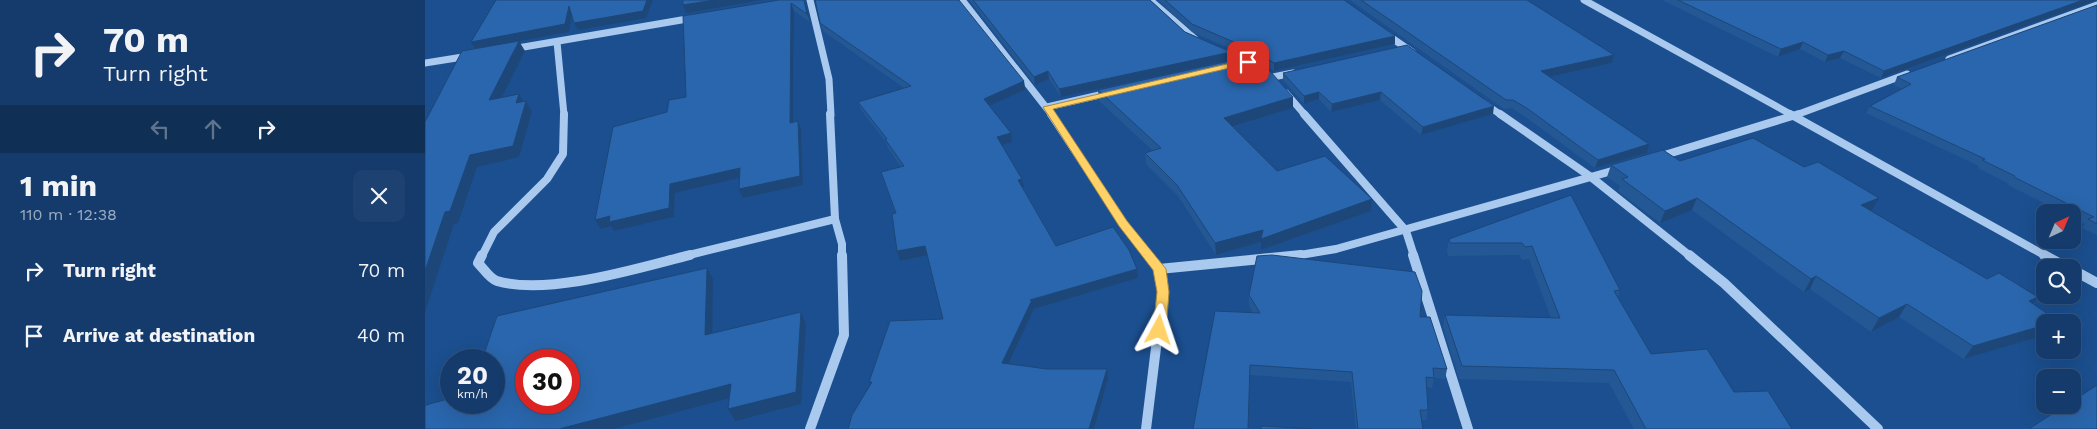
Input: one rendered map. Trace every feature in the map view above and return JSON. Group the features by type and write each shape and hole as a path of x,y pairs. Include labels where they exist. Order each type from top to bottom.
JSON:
{"street":[{"path":"810,0 829,79 835,218 842,244 844,335 810,429"},
{"path":"963,0 1047,107 1123,223 1159,269 1163,292 1146,429"},
{"path":"1150,0 1189,36 1248,62 1267,73 1406,231 1468,429"},
{"path":"1584,0 2052,259"},
{"path":"1945,60 2097,5"},
{"path":"500,51 699,17"},
{"path":"1382,30 1421,58"},
{"path":"557,42 565,127 563,154 547,179 495,232 478,263 495,281 530,286 596,278 835,218"},
{"path":"1395,49 1405,46"},
{"path":"425,63 481,54"},
{"path":"1229,66 1248,62"},
{"path":"1646,161 1793,116 1919,70"},
{"path":"1267,73 1301,71"},
{"path":"1047,107 1114,92"},
{"path":"1477,98 1591,178 1725,283 1878,429"},
{"path":"1159,269 1282,258 1336,249 1406,231 1628,166"},
{"path":"2081,274 2097,283"}],"building":[{"path":"496,0 647,0 643,11 574,23 569,6 565,24 471,42"},
{"path":"683,0 715,0 683,5"},
{"path":"779,0 804,0 807,14 791,3 790,123 798,121 800,176 739,189 740,168 670,184 669,208 609,222 610,216 595,220 613,127 667,112 669,100 686,97 683,16"},
{"path":"815,0 959,0 1024,81 984,99 1011,133 997,137 1022,179 1018,180 1056,246 1113,227 1129,250 1137,269 1030,300 1032,300 1002,363 1047,369 1107,369 1089,429 848,429 852,415 872,382 869,382 890,321 943,319 925,246 897,251 892,214 896,213 881,172 904,166 885,139 887,139 858,102 911,86 820,23"},
{"path":"973,0 1150,0 1185,32 1231,52 1059,89 1048,71 1034,77"},
{"path":"1165,0 1344,0 1395,36 1274,63 1250,49 1192,24"},
{"path":"1361,0 1527,0 1614,55 1541,71 1649,144 1598,160 1528,109 1513,100 1506,100"},
{"path":"1678,0 2083,0 1884,71 1844,51 1828,55 1803,42 1781,49"},
{"path":"2097,5 2097,224 2088,219 2094,217 2081,210 2081,204 2068,204 1982,160 1985,159 1870,106 1911,84 1897,77"},
{"path":"519,41 489,100 519,94 516,103 526,101 513,146 470,155 450,211 445,212 425,271 425,122 462,51"},
{"path":"1407,45 1494,106 1423,127 1381,92 1332,104 1319,92 1304,96 1283,73"},
{"path":"1247,57 1270,71 1293,97 1224,118 1277,171 1325,156 1372,199 1261,239 1263,230 1215,243 1177,185 1145,153 1161,148 1098,90"},
{"path":"1753,138 1804,167 1818,162 1879,198 1861,205 1987,279 1999,273 2036,296 2036,298 2029,301 2048,314 2036,314 2036,328 1973,346 1907,304 1879,318 1816,276 1811,279 1697,198 1665,211 1622,179 1628,177 1611,165 1663,150 1680,161"},
{"path":"1571,195 1620,290 1614,291 1651,354 1707,349 1734,392 1768,391 1792,429 1646,429 1614,370 1462,366 1445,315 1560,318 1532,246 1525,247 1522,243 1450,243 1449,239"},
{"path":"1272,255 1415,272 1422,291 1420,317 1430,317 1447,369 1433,368 1434,378 1426,377 1428,410 1420,410 1423,429 1358,429 1352,372 1250,365 1248,429 1193,429 1215,311 1260,313 1249,295 1257,256"},
{"path":"707,268 705,335 801,312 796,392 728,409 731,384 559,429 425,429 425,406 440,401 440,414 505,414 505,349 486,349 497,316"},
{"path":"2097,385 2097,429 2029,429 2052,414 2081,414 2081,396"},
{"path":"1261,426 1313,429 1261,429"}],"route":[{"path":"1159,330 1163,292 1159,269 1123,223 1047,107 1248,62"}]}
